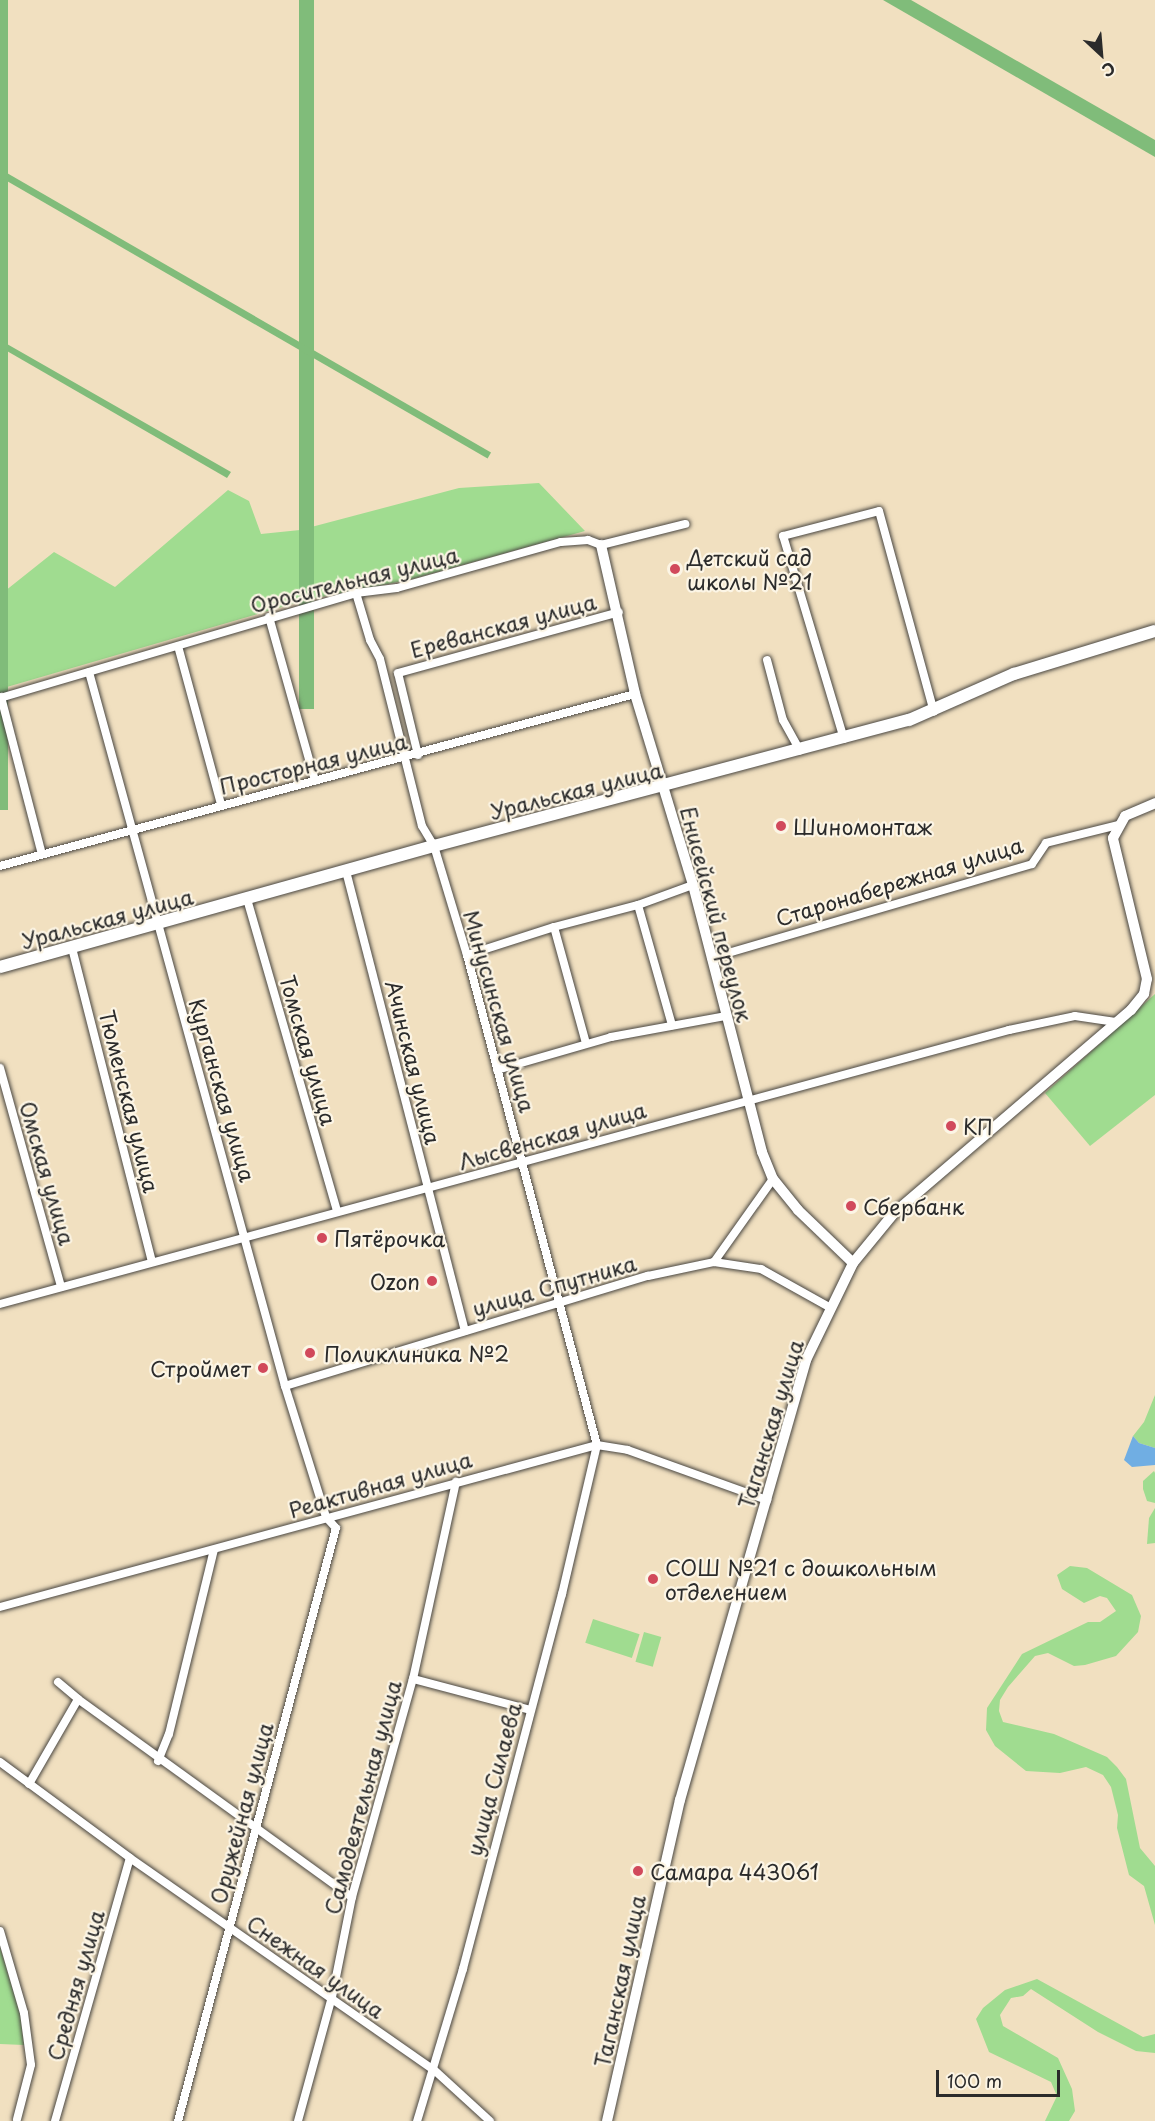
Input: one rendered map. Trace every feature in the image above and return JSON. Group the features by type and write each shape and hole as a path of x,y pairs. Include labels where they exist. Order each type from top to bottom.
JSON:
{"main road":[{"name":"Енисейский переулок","path":"601,545 635,694 693,885 746,1100 773,1179 798,1210 853,1263"},
{"name":"Уральская улица","path":"0,967 157,926 434,846 800,752 934,712 1014,674 1155,631"},
{"name":"Старонабережная улица","path":"1118,825 1132,811 1155,803"},
{"name":"Таганская улица","path":"608,2121 680,1800 806,1360 829,1307 853,1263 894,1213 1116,1022 1144,994 1147,979 1114,855 1113,838 1118,825"}],"street":[{"path":"844,739 783,536 879,511 934,712"},
{"name":"Оросительная улица","path":"0,697 356,593 397,588 561,542 588,540 601,545 685,524"},
{"name":"Минусинская улица","path":"356,593 370,640 380,659 422,826 434,846 467,955 523,1161 557,1302 597,1445"},
{"name":"Ереванская улица","path":"418,755 398,673 618,612"},
{"path":"269,617 315,781"},
{"path":"178,646 221,804"},
{"path":"766,660 783,720 800,752"},
{"name":"Курганская улица","path":"89,672 157,926 246,1236 285,1386 326,1517"},
{"name":"Просторная улица","path":"0,866 221,804 404,759 536,718 635,694"},
{"path":"0,697 42,854"},
{"name":"Старонабережная улица","path":"711,958 1032,864 1046,843 1118,825"},
{"name":"Ачинская улица","path":"346,871 465,1331"},
{"path":"467,955 554,927 638,906 693,885"},
{"name":"Томская улица","path":"247,899 337,1211"},
{"path":"638,906 672,1025"},
{"path":"554,927 586,1043"},
{"name":"Тюменская улица","path":"72,948 152,1262"},
{"path":"498,1070 586,1043 725,1016"},
{"name":"Лысвенская улица","path":"0,1304 337,1211 428,1190 523,1161 746,1100 1060,1018 1116,1022"},
{"name":"Омская улица","path":"0,1068 61,1287"},
{"path":"714,1262 773,1179"},
{"name":"улица Спутника","path":"285,1386 557,1302 648,1276 714,1262 761,1269 829,1307"},
{"name":"Реактивная улица","path":"0,1607 597,1445 628,1450 767,1500"},
{"name":"улица Силаева","path":"417,2121 562,1594 597,1445"},
{"name":"Самодеятельная улица","path":"298,2121 332,1997 352,1897 412,1679 456,1482"},
{"name":"Оружейная улица","path":"178,2121 336,1528 326,1517"},
{"path":"158,1761 169,1734 214,1550"},
{"path":"412,1679 530,1710"},
{"path":"58,1682 158,1761 352,1897"},
{"path":"28,1784 78,1699"},
{"name":"Снежная улица","path":"0,1762 130,1858 433,2069 490,2121"},
{"name":"Средняя улица","path":"55,2121 130,1858"},
{"path":"0,1931 24,2013 31,2065 16,2119"}],"green space":[{"path":"0,0 8,0 8,810 0,810"},
{"path":"299,0 314,0 314,709 299,709"},
{"path":"883,0 911,0 1155,140 1155,157"},
{"path":"0,169 491,452 488,459 0,177"},
{"path":"0,340 231,472 227,478 0,347"},
{"path":"539,483 585,531 408,580 306,600 0,689 0,595 54,552 115,587 228,490 249,501 261,534 300,530 459,488"},
{"path":"1155,994 1155,1095 1090,1146 1045,1093"},
{"path":"1155,1395 1155,1448 1139,1443 1133,1436 1144,1422"},
{"path":"1154,1471 1155,1503 1147,1501 1143,1489 1143,1481"},
{"path":"1155,1508 1155,1543 1147,1544 1149,1518"},
{"path":"1070,1566 1087,1568 1132,1595 1141,1616 1138,1632 1116,1656 1085,1665 1074,1666 1048,1653 1035,1656 1008,1687 1000,1700 999,1711 1003,1722 1054,1734 1107,1757 1126,1779 1140,1848 1155,1866 1155,1925 1144,1886 1129,1875 1117,1828 1118,1815 1111,1787 1103,1775 1086,1767 1060,1773 1026,1771 995,1746 986,1730 987,1708 1022,1654 1088,1622 1100,1622 1116,1611 1107,1598 1100,1596 1084,1603 1062,1589 1057,1575"},
{"path":"593,1619 640,1634 632,1658 585,1643"},
{"path":"644,1632 661,1637 653,1667 635,1662"},
{"path":"0,1947 20,2014 24,2045 0,2044"},
{"path":"1037,1979 1143,2037 1155,2034 1155,2053 1136,2051 1098,2032 1031,1989 1023,1996 1011,1998 1000,2015 1003,2026 1058,2058 1072,2089 1075,2111 1069,2121 1045,2121 1057,2096 1051,2082 989,2052 976,2019 983,2008 1005,1990"}],"water":[{"path":"1133,1436 1139,1443 1155,1448 1155,1465 1132,1467 1124,1460"}],"place":[{"name":"Детский сад школы №21","path":"675,569"},
{"name":"Шиномонтаж","path":"781,826"},
{"name":"КП","path":"951,1126"},
{"name":"Сбербанк","path":"851,1206"},
{"name":"Пятёрочка","path":"322,1238"},
{"name":"Ozon","path":"432,1281"},
{"name":"Поликлиника №2","path":"310,1353"},
{"name":"Строймет","path":"263,1368"},
{"name":"СОШ №21 с дошкольным отделением","path":"653,1579"},
{"name":"Самара 443061","path":"638,1871"}]}
